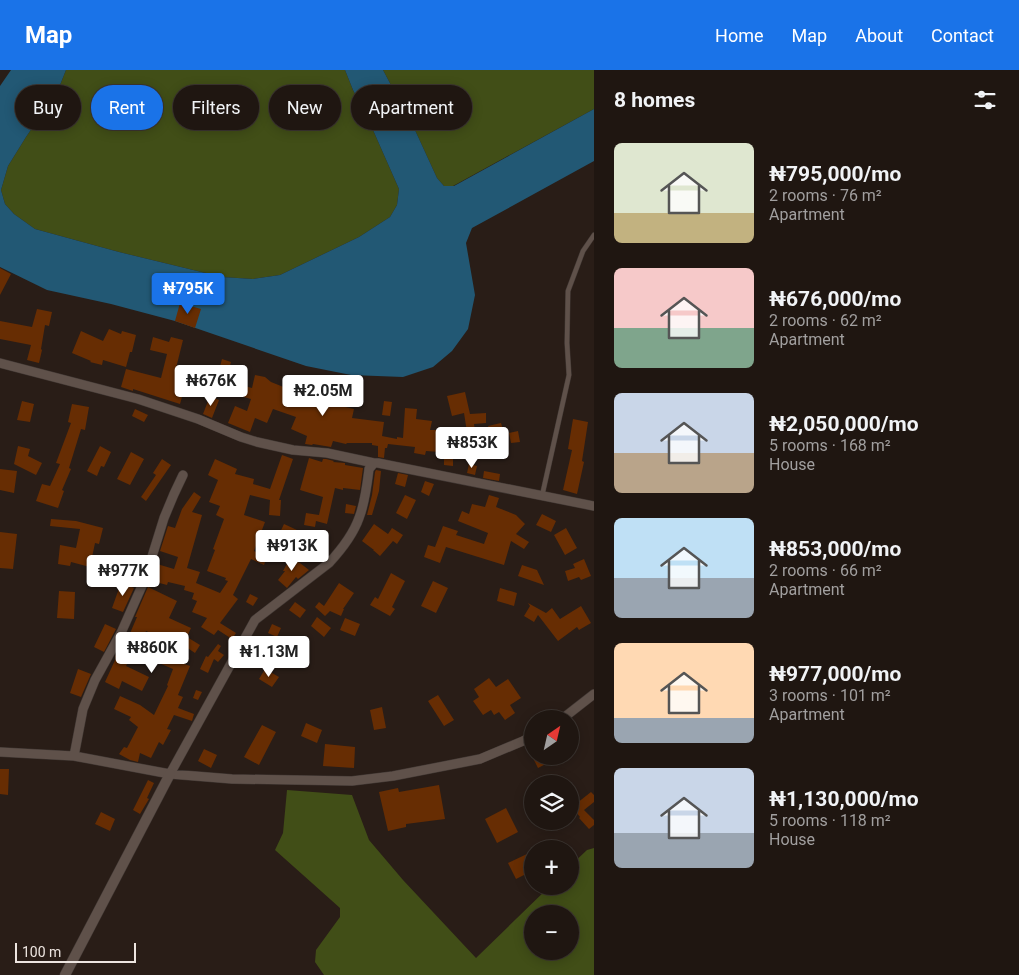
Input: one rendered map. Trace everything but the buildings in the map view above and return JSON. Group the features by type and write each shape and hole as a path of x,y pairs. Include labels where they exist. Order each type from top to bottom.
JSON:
{"street":[{"path":"0,363 138,399 198,419 256,442 293,450 327,453 594,506"},
{"path":"65,975 243,639 255,620 314,576 338,553 351,535 360,517 370,469 374,463"},
{"path":"74,756 83,709 95,680 121,633 145,580 164,518 183,475"},
{"path":"574,710 594,694"},
{"path":"0,752 74,756 170,774 232,779 352,781 402,774 480,759 524,740"}],"lane":[{"path":"542,496 569,375 567,343 568,291 582,251 594,235"}],"green space":[{"path":"66,70 345,70 351,85 351,130 373,130 399,189 397,205 390,217 359,237 280,275 253,279 222,277 35,229 14,214 5,204 1,190 8,166 31,130 81,130 81,85 60,85"},
{"path":"383,70 594,70 594,109 453,186 444,186 437,178 415,130 472,130 472,85 391,85"},
{"path":"287,790 352,795 369,840 403,880 476,958 524,911 524,960 579,960 579,905 530,905 541,895 579,895 579,858 587,850 594,848 594,975 324,975 315,962 316,950 340,917 340,908 275,850 283,833"}],"water":[{"path":"11,70 66,70 60,85 15,85 15,130 31,130 8,166 1,190 5,204 14,214 35,229 222,277 253,279 280,275 359,237 390,217 397,205 399,189 373,130 415,130 437,178 444,186 454,186 594,109 594,161 472,228 466,243 475,295 468,329 452,351 433,367 403,377 351,375 306,366 175,321 47,290 0,267 0,86"},
{"path":"345,70 383,70 391,85 351,85"}]}
